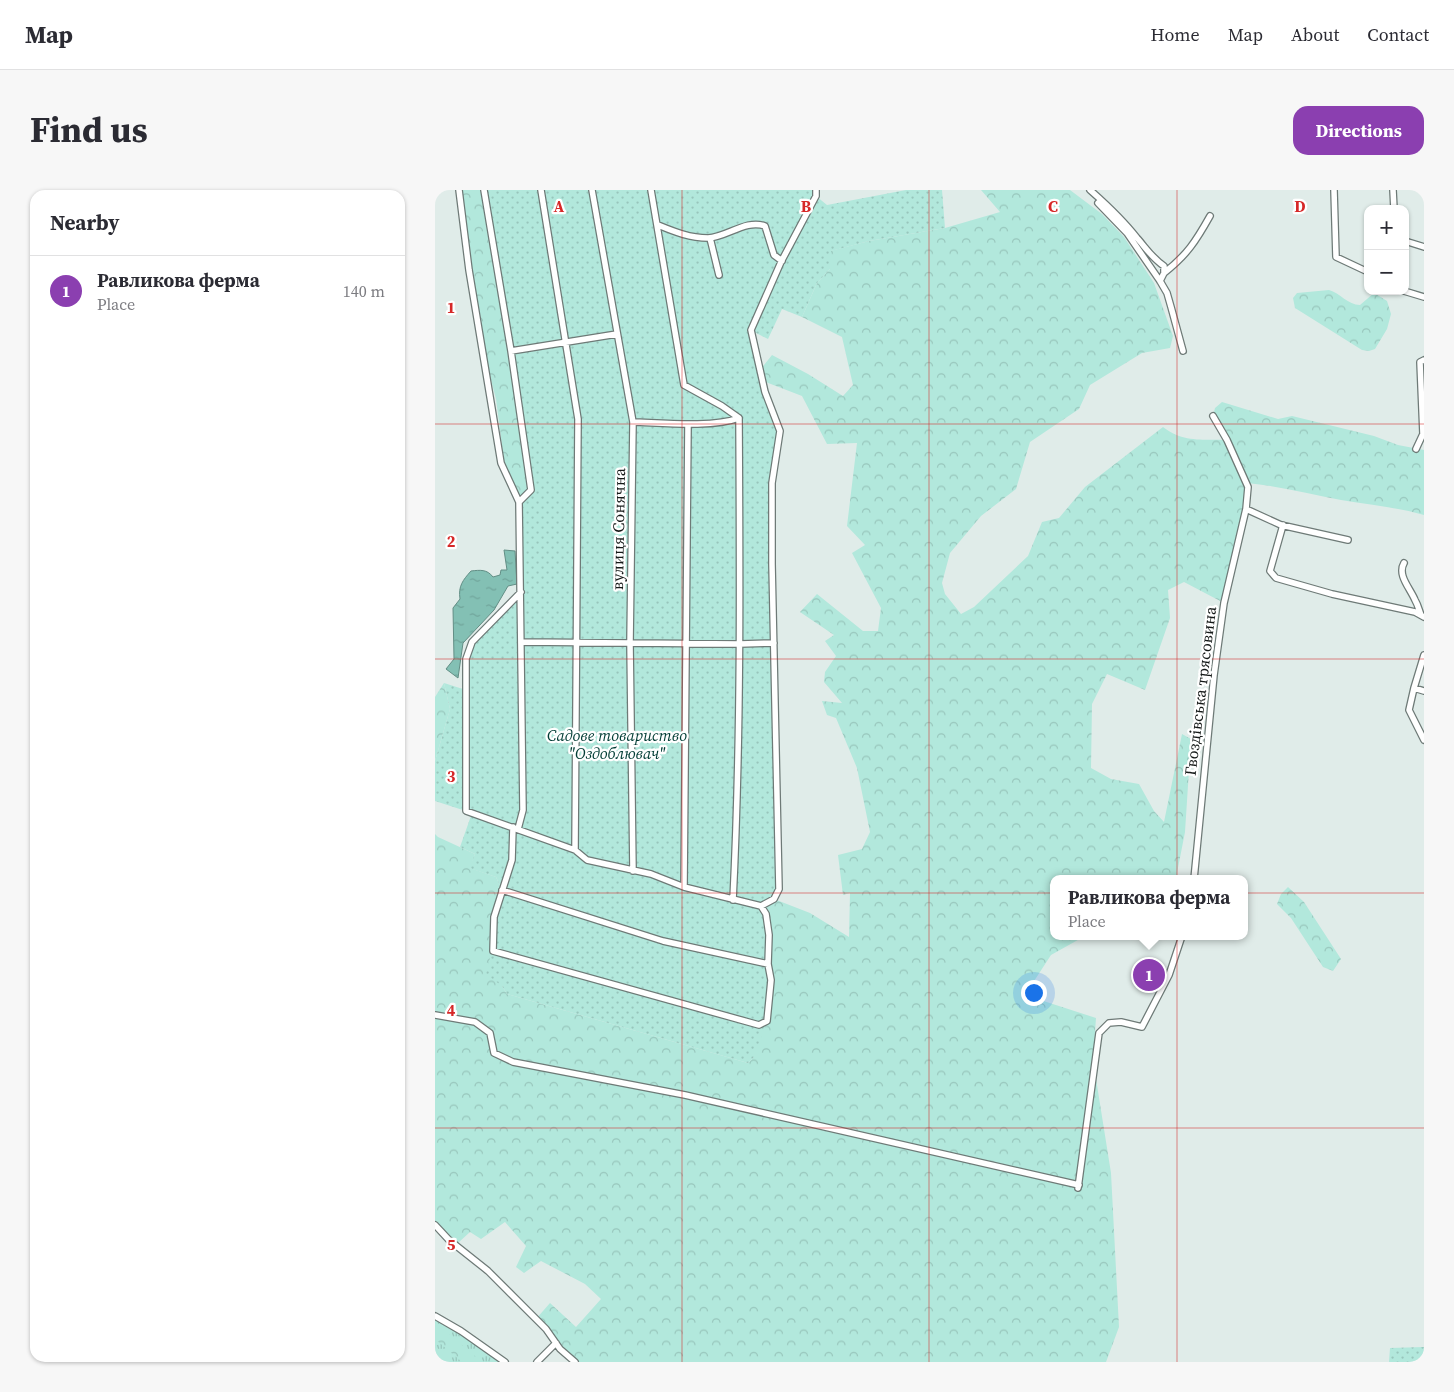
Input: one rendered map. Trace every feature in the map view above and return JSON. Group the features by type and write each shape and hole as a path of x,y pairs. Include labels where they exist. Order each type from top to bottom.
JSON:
{"street":[{"path":"459,190 469,270 501,463 519,502 523,810 515,828 512,860 494,916 493,951 759,1025 767,1021 771,980 768,964 769,935 766,914 761,906"},
{"path":"484,190 511,352 531,490 519,502"},
{"path":"541,190 578,419 575,850"},
{"name":"вулиця Сонячна","path":"593,190 633,422 630,643 633,871"},
{"path":"651,190 684,385 722,406 739,418"},
{"path":"521,592 472,642 466,658 466,811 575,850 587,860 651,874 684,888 761,906 774,899 779,889 772,483 780,430 765,392 751,330 782,261 816,196 816,190"},
{"path":"1090,190 1138,238 1153,258 1164,266 1164,273"},
{"path":"1334,190 1336,257 1364,270"},
{"path":"1393,190 1395,205"},
{"path":"1098,203 1127,233 1167,293 1183,351"},
{"path":"1159,281 1164,273 1181,260 1210,216"},
{"path":"658,225 684,235 710,238 756,223 765,226 774,255 782,261"},
{"path":"710,238 719,275"},
{"path":"1409,242 1424,248"},
{"path":"1409,293 1424,298"},
{"path":"511,352 617,334"},
{"path":"1416,449 1423,434 1421,362 1424,360"},
{"name":"Гвоздівська трясовина","path":"1194,875 1214,675 1224,603 1246,509 1248,487 1227,440 1213,416"},
{"path":"633,422 688,424 731,421 739,418"},
{"path":"733,900 739,794 739,418"},
{"path":"684,888 688,424"},
{"path":"1246,509 1283,525 1348,540"},
{"path":"1283,525 1270,571 1275,578 1422,616"},
{"path":"1404,563 1401,568 1402,574 1422,616"},
{"path":"521,642 774,643"},
{"path":"1424,655 1409,710 1424,740"},
{"path":"1414,688 1424,691"},
{"path":"502,890 663,941 768,964"},
{"path":"435,1014 475,1022 490,1033 494,1053 513,1062 685,1095 1078,1187 1099,1033 1109,1023 1121,1022 1142,1027 1169,975 1181,940"},
{"path":"435,1225 449,1240 488,1271 575,1362"},
{"path":"435,1316 461,1331 505,1362"},
{"path":"537,1362 556,1343"}],"green space":[{"path":"459,190 484,190 531,490 519,502 512,493 504,461 496,399 481,341"},
{"name":"Садове товариство \"Оздоблювач\"","path":"484,190 816,190 816,196 827,205 906,190 942,190 945,228 869,241 831,251 830,269 817,283 802,317 782,309 768,339 752,331 763,381 780,431 772,483 779,889 774,899 761,907 766,914 771,980 767,1021 754,1057 748,1063 507,994 502,986 486,974 493,951 494,917 502,890 496,877 469,868 475,854 460,847 472,813 435,801 435,761 450,709 444,683 466,690 466,659 472,642 521,592 519,502 531,490"},
{"path":"981,190 1070,190 1102,214 1124,237 1154,283 1173,336 1170,348 1142,353 1090,385 1079,409 1030,442 1016,489 981,516 950,553 942,583 945,594 961,614 974,607 1028,556 1042,522 1059,518 1085,487 1163,427 1178,436 1186,438 1227,440 1213,416 1215,408 1222,402 1278,419 1292,416 1374,436 1398,445 1424,450 1424,515 1247,483 1248,487 1224,603 1184,582 1168,590 1170,618 1145,690 1107,674 1092,704 1091,768 1111,779 1139,784 1154,811 1164,822 1182,734 1191,739 1185,832 1177,875 1050,875 1050,940 1078,940 1051,955 1025,995 1096,1018 1093,1060 1111,1173 1119,1327 1106,1362 575,1362 536,1319 550,1303 576,1327 601,1299 585,1284 541,1261 524,1273 516,1267 526,1246 505,1222 481,1239 470,1232 458,1243 449,1240 435,1225 435,834 475,854 470,868 496,877 502,890 502,986 507,994 748,1063 754,1057 761,906 774,899 810,913 849,937 850,893 843,895 838,855 862,849 870,832 857,768 836,718 827,715 822,701 842,703 824,682 825,672 836,656 825,641 834,635 800,612 817,594 863,631 878,631 881,608 852,553 865,545 847,526 857,443 827,444 802,396 763,381 760,370 772,355 808,374 843,396 853,385 842,337 802,317 817,283 830,269 830,251 869,241 945,228 1000,212"},
{"path":"1329,290 1348,301 1360,305 1372,295 1377,295 1387,301 1391,314 1387,329 1375,349 1369,351 1362,350 1295,308 1293,298 1297,293"},
{"path":"444,683 450,709 435,761 435,697"},
{"path":"1288,887 1304,902 1341,959 1333,971 1323,967 1291,918 1277,904 1281,894"},
{"path":"435,1316 505,1362 435,1362"},
{"path":"435,1322 482,1362 462,1362 435,1339"},
{"path":"1424,1347 1424,1362 1389,1362 1390,1348"}],"water":[{"path":"504,550 515,551 517,584 508,586 494,610 463,643 458,678 446,669 454,659 453,608 460,599 460,587 471,571 486,571 493,577 500,575 501,570 507,570"}],"place":[{"name":"Равликова ферма","path":"1149,975"}]}
